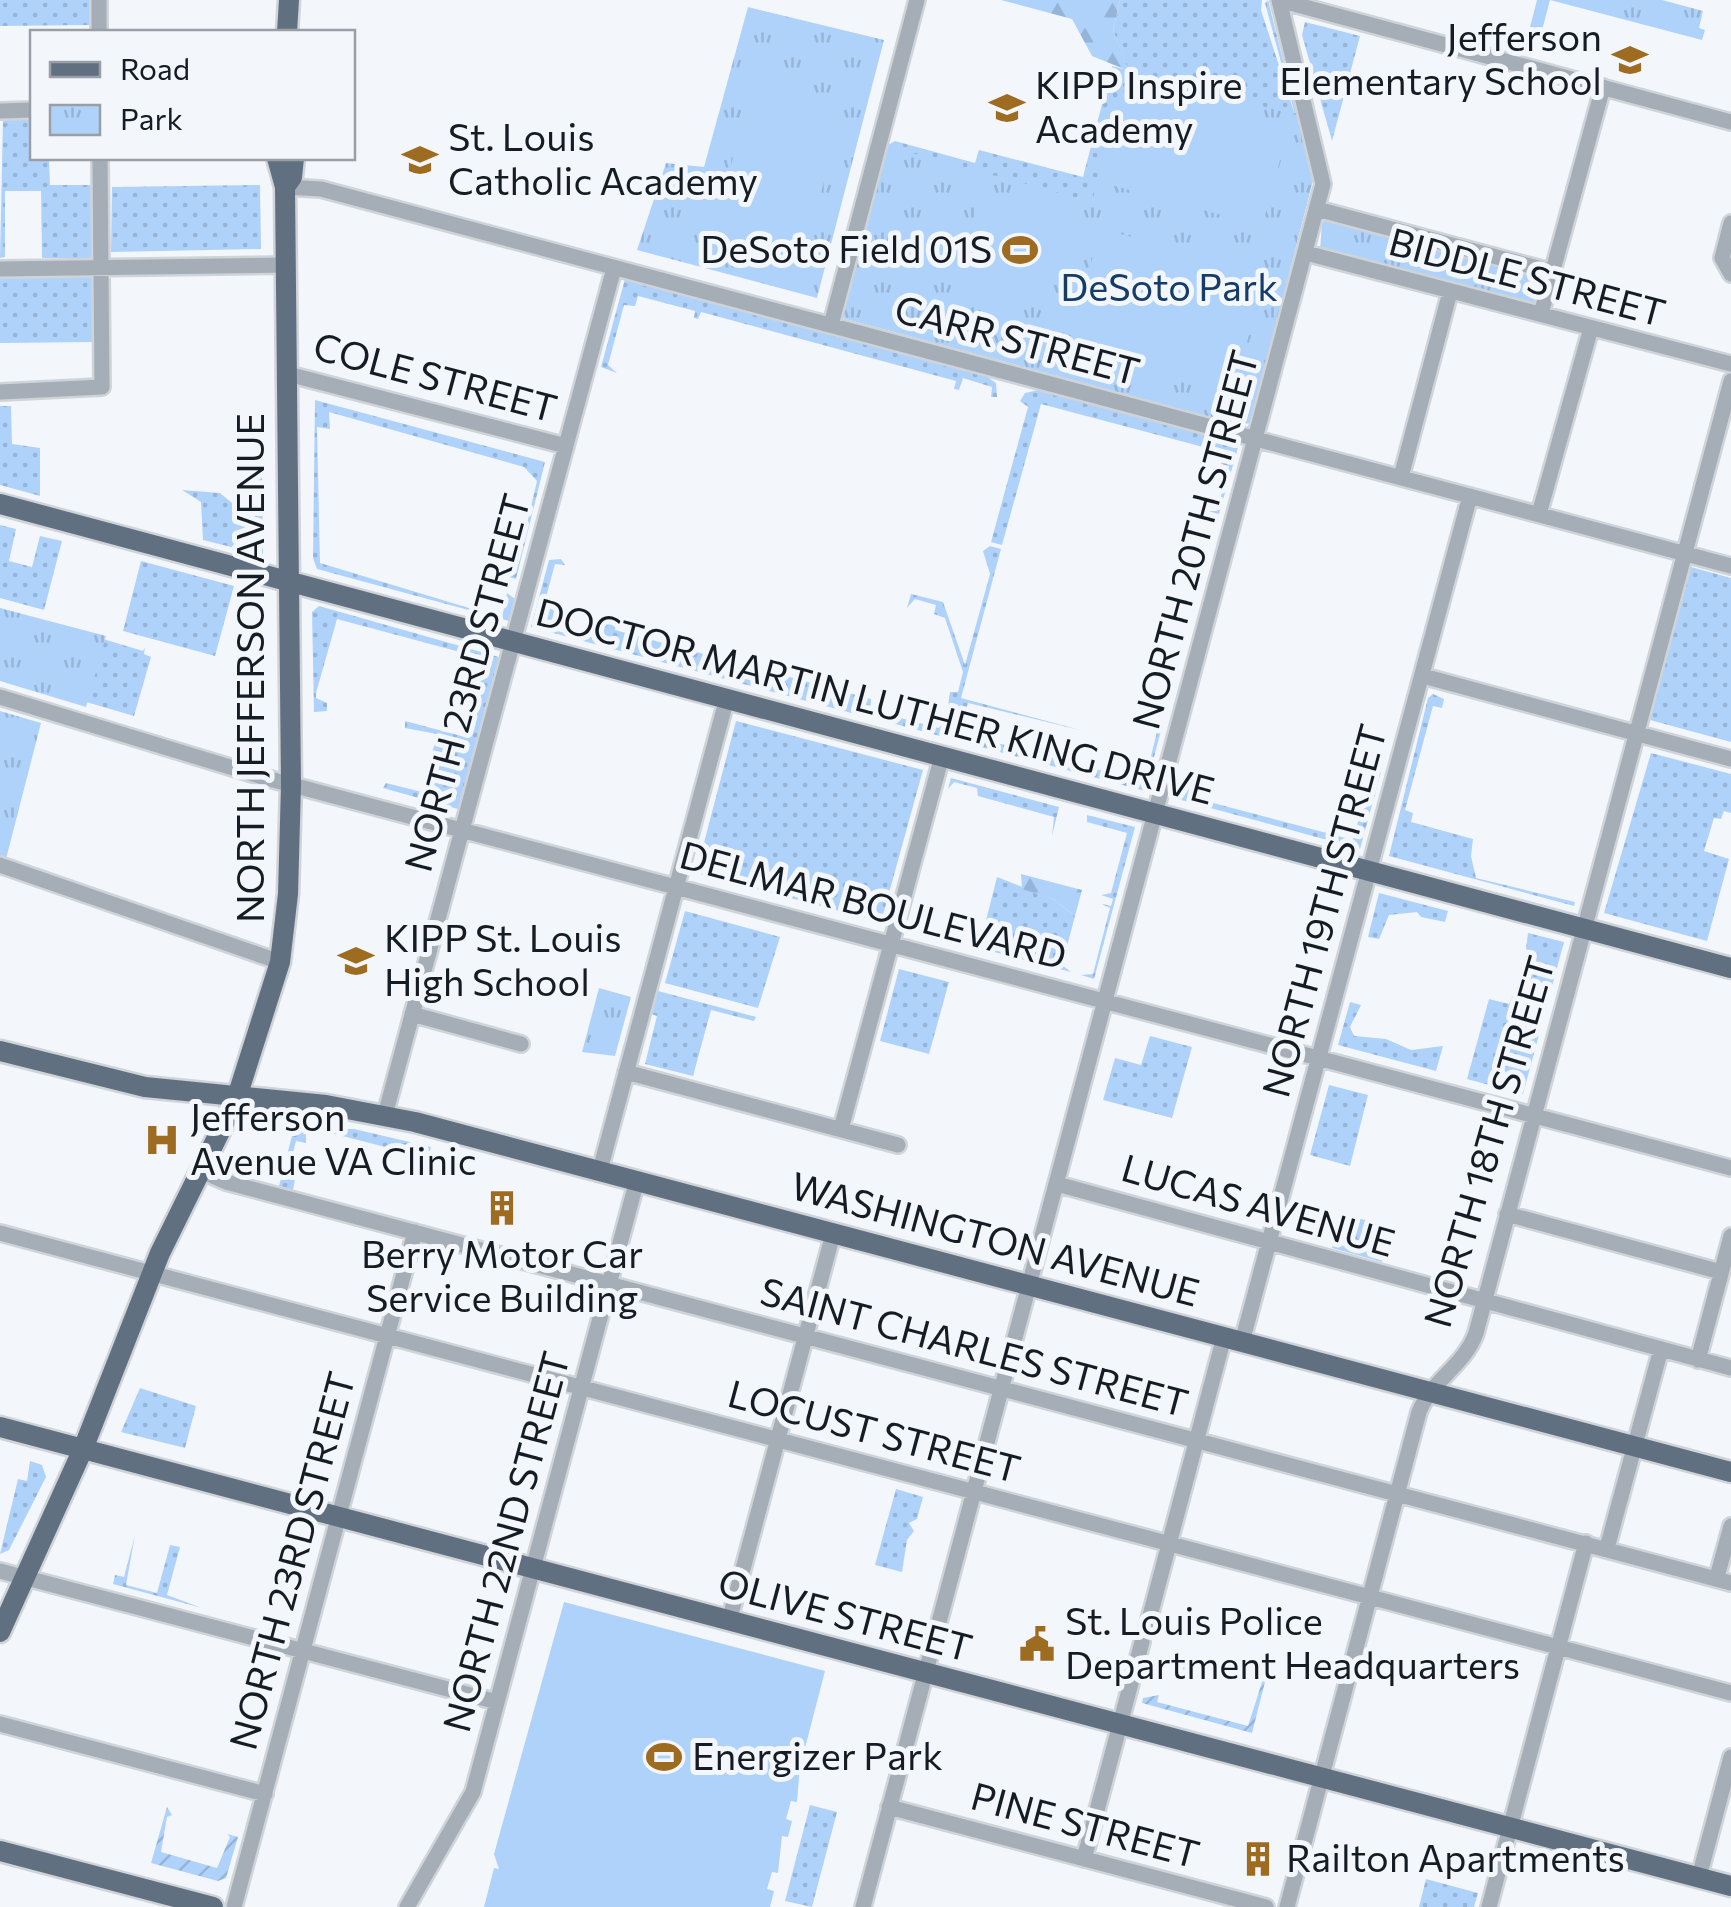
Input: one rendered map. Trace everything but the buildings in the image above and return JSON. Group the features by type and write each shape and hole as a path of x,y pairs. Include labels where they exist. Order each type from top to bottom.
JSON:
{"main road":[{"path":"287,30 289,0"},
{"name":"NORTH JEFFERSON AVENUE","path":"0,1632 83,1450 152,1273 237,1097 280,962 291,785 285,187 277,160"},
{"name":"NORTH JEFFERSON AVENUE","path":"285,187 292,176 294,160"},
{"name":"DOCTOR MARTIN LUTHER KING DRIVE","path":"0,504 1731,968"},
{"name":"WASHINGTON AVENUE","path":"0,1051 145,1087 385,1115 1731,1472"},
{"name":"OLIVE STREET","path":"0,1427 1731,1886"},
{"path":"0,1851 213,1907"}],"street":[{"path":"99,0 99,30"},
{"path":"830,325 917,0"},
{"path":"1279,0 1731,122"},
{"name":"NORTH 20TH STREET","path":"863,1907 1317,209 1324,174 1279,0"},
{"path":"1541,314 1603,87"},
{"path":"0,110 30,110"},
{"path":"0,392 102,386 100,160"},
{"name":"CARR STREET","path":"285,187 322,189 1731,566"},
{"path":"1317,209 1552,272"},
{"path":"1731,223 1722,258 1731,274"},
{"name":"BIDDLE STREET","path":"1306,253 1731,364"},
{"path":"0,269 286,265"},
{"name":"NORTH 23RD STREET","path":"385,1115 614,268"},
{"path":"1401,478 1450,292"},
{"path":"1539,514 1591,328"},
{"name":"COLE STREET","path":"288,374 566,446"},
{"name":"NORTH 18TH STREET","path":"1288,1907 1419,1412 1430,1392 1469,1349 1483,1302 1731,381"},
{"name":"NORTH 19TH STREET","path":"1084,1859 1196,1440 1269,1242 1470,496"},
{"path":"1423,676 1731,758"},
{"name":"DELMAR BOULEVARD","path":"0,697 291,785 1731,1168"},
{"path":"600,1170 727,698"},
{"path":"842,1130 942,756"},
{"path":"0,865 280,962"},
{"path":"412,1014 520,1044"},
{"path":"626,1072 898,1144"},
{"name":"SAINT CHARLES STREET","path":"201,1171 226,1182 1724,1580"},
{"name":"NORTH 22ND STREET","path":"407,1907 467,1805 637,1180"},
{"name":"LUCAS AVENUE","path":"1057,1184 1731,1368"},
{"path":"1507,1214 1721,1272"},
{"name":"NORTH 23RD STREET","path":"234,1907 414,1232"},
{"name":"LOCUST STREET","path":"0,1233 1731,1693"},
{"path":"729,1621 833,1234"},
{"path":"1698,1360 1731,1236"},
{"path":"1608,1548 1660,1349"},
{"path":"1724,1580 1731,1526"},
{"path":"1489,1907 1586,1543"},
{"path":"0,1570 498,1702"},
{"path":"0,1724 265,1794"},
{"path":"1699,1877 1731,1757"},
{"name":"PINE STREET","path":"888,1808 1266,1907"}],"green space":[{"path":"0,0 90,0 91,25 0,26"},
{"path":"1001,0 1120,0 1113,30 1129,71 1092,56 1072,19"},
{"name":"DeSoto Park","path":"1120,0 1262,0 1261,10 1296,118 1265,3 1268,0 1313,180 1251,421 886,146 895,141 975,163 979,150 1083,177 1112,66 1128,70 1113,30"},
{"path":"1537,0 1550,0 1540,38 1528,35"},
{"path":"1550,0 1662,0 1703,11 1699,28 1705,30 1702,40"},
{"path":"748,7 884,40 817,298 637,250 666,163 704,167"},
{"path":"1305,22 1360,36 1332,141 1302,35"},
{"name":"DeSoto Park","path":"1129,71 1299,116 1313,180 1250,423 1240,425 842,318 886,146 1092,202"},
{"path":"754,77 845,101 798,281 707,258"},
{"path":"1139,83 1290,124 1262,226 1111,185"},
{"path":"30,118 30,160 49,160 50,185 93,185 94,256 42,258 41,191 5,191 5,257 0,258 3,119"},
{"path":"260,185 261,249 111,252 112,187"},
{"name":"DeSoto Field 01S","path":"990,192 1083,218 1065,264 1054,280 1040,290 1004,296 955,286 982,196"},
{"path":"1329,219 1540,276 1535,303 1320,250 1322,223"},
{"path":"1100,229 1265,270 1235,391 1069,349"},
{"path":"92,277 95,342 0,343 0,278"},
{"path":"625,279 986,376 996,383 997,397 991,397 992,387 963,378 959,390 954,389 956,381 701,312 698,319 694,318 695,311 638,296 635,306 624,305 608,365 617,373 601,367"},
{"path":"1039,390 1239,444 1219,514 1208,511 1217,511 1229,466 1221,464 1222,452 1041,404 1002,545 991,542 1028,407 1020,401 1025,393"},
{"path":"315,400 545,462 516,579 495,573 517,566 537,481 524,467 329,412 330,429 317,427 320,563 502,618 507,593 515,599 509,621 317,569 313,558"},
{"path":"0,406 11,406 12,444 40,448 40,496 0,485"},
{"path":"262,468 263,555 203,540 201,502 182,490 220,493 237,507 255,469"},
{"path":"0,525 16,529 9,561 32,567 40,536 62,541 44,610 0,598"},
{"path":"990,546 1001,549 961,698 1084,731 968,703 960,733 1133,779 1136,769 1147,772 1158,728 1150,722 1163,723 1145,791 888,722 894,706 897,717 939,728 946,719 950,692 958,692 963,672 945,618 934,614 936,605 915,599 907,608 911,594 943,602 965,665 990,574 983,551"},
{"path":"561,559 565,565 555,564 546,597 556,602 550,629 587,639 591,624 600,626 603,616 617,620 615,630 871,699 870,718 531,627 549,560"},
{"path":"141,561 234,586 215,656 123,631"},
{"path":"1691,567 1731,578 1731,742 1650,720"},
{"path":"319,606 499,657 458,809 383,788 386,783 422,792 437,734 405,728 405,721 465,737 486,659 337,619 316,693 316,698 327,703 327,711 314,712 312,612"},
{"path":"0,608 143,651 145,647 144,654 151,657 134,716 35,687"},
{"path":"0,608 106,636 86,707 0,681"},
{"path":"1433,694 1444,699 1442,708 1433,706 1405,810 1413,813 1411,822 1473,839 1471,856 1476,878 1575,902 1574,906 1389,856 1428,698"},
{"path":"0,711 41,723 6,859 0,857"},
{"path":"736,721 923,770 881,922 696,873"},
{"path":"1651,753 1731,774 1731,813 1724,811 1721,819 1714,818 1704,851 1729,859 1707,941 1604,913"},
{"path":"1372,770 1381,772 1360,849 1174,798 1179,779 1202,800 1353,840"},
{"path":"951,778 1059,807 1052,836 1054,817 978,796 977,788 954,782 948,789"},
{"path":"1087,815 1135,827 1094,979 1081,975 1093,974 1110,908 1102,904 1111,906 1113,899 1101,895 1111,893 1127,833 1087,822"},
{"path":"1021,874 1082,890 1075,916 1053,899 1022,889"},
{"path":"997,877 1053,899 1075,916 1062,965 1071,972 979,948"},
{"path":"1379,893 1448,911 1445,922 1421,917 1417,912 1389,915 1379,939 1368,937"},
{"path":"685,911 780,937 758,1008 665,983"},
{"path":"1528,933 1564,942 1523,1094 1467,1079 1489,999 1509,1004 1513,995 1522,996 1534,953 1526,949"},
{"path":"899,969 949,982 929,1054 880,1041"},
{"path":"599,988 631,997 615,1056 582,1052"},
{"path":"658,991 756,1017 754,1021 711,1010 693,1076 645,1064 657,1016 651,1014"},
{"path":"1350,1002 1361,1005 1350,1027 1354,1036 1386,1039 1411,1050 1443,1046 1436,1071 1338,1045"},
{"path":"1150,1036 1192,1047 1172,1118 1103,1100 1115,1058 1141,1065"},
{"path":"1329,1085 1368,1095 1350,1166 1310,1155"},
{"path":"294,1128 354,1129 431,1147 428,1158 323,1131 306,1132 306,1143 296,1141 287,1176 295,1179 293,1190 279,1186"},
{"path":"1352,1217 1392,1226 1382,1262 1332,1248 1333,1244 1344,1246"},
{"path":"140,1388 196,1406 185,1448 121,1432"},
{"path":"30,1461 42,1465 46,1477 9,1550 0,1554 18,1479 27,1481"},
{"path":"896,1489 923,1497 917,1519 909,1523 914,1531 907,1540 902,1572 875,1565"},
{"path":"135,1535 126,1585 157,1593 170,1545 180,1547 167,1595 202,1608 113,1584 115,1575 124,1577"},
{"name":"Energizer Park","path":"564,1602 825,1671 805,1748 811,1750 807,1766 800,1765 797,1802 791,1801 786,1819 792,1821 788,1837 782,1836 778,1873 772,1872 767,1889 774,1891 770,1907 484,1907 494,1868 499,1869 494,1854"},
{"path":"1183,1659 1265,1682 1252,1733 1142,1703 1143,1698 1159,1695 1157,1702 1248,1726 1262,1682 1223,1671 1220,1675 1187,1661 1188,1670 1181,1669 1175,1684"},
{"path":"810,1805 837,1812 812,1907 785,1901"},
{"path":"167,1807 172,1815 167,1817 161,1852 217,1868 230,1837 227,1834 238,1837 226,1878 218,1881 151,1863"},
{"path":"1426,1879 1478,1893 1474,1907 1419,1907"}],"place":[{"name":"Jefferson Elementary School","path":"1630,60"},
{"name":"KIPP Inspire Academy","path":"1007,108"},
{"name":"St. Louis Catholic Academy","path":"420,160"},
{"name":"DeSoto Field 01S","path":"1020,250"},
{"name":"KIPP St. Louis High School","path":"356,961"},
{"name":"Jefferson Avenue VA Clinic","path":"162,1140"},
{"name":"Berry Motor Car Service Building","path":"502,1208"},
{"name":"St. Louis Police Department Headquarters","path":"1037,1644"},
{"name":"Energizer Park","path":"664,1757"},
{"name":"Railton Apartments","path":"1258,1859"}]}
